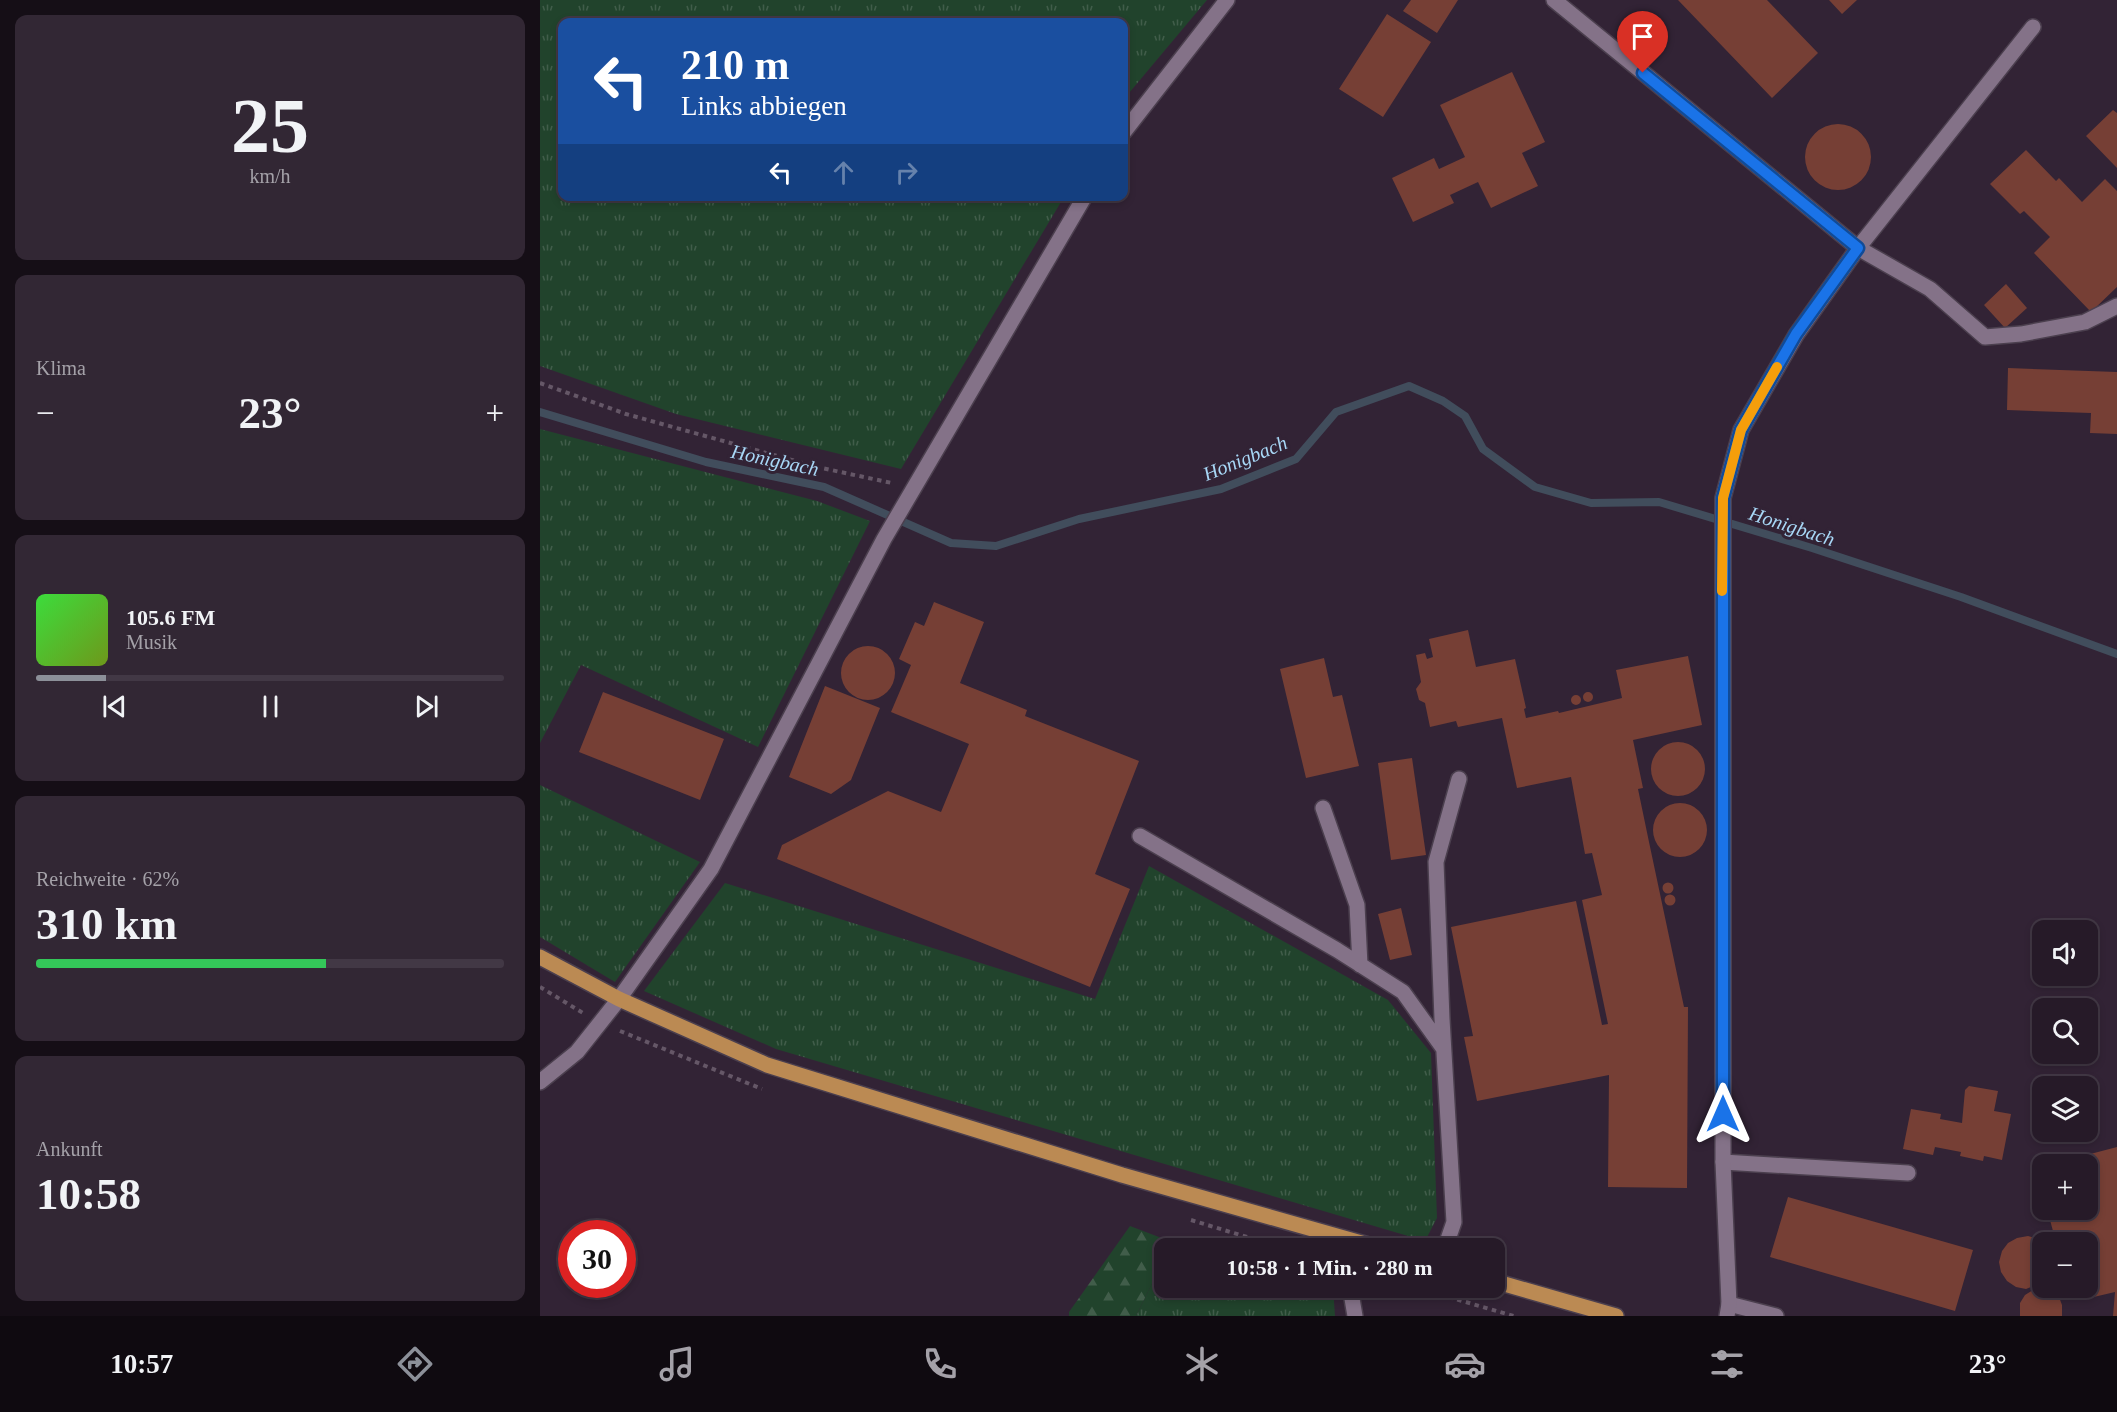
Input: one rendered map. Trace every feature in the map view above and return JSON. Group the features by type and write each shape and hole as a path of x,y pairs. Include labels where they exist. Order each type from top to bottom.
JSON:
{"main road":[{"path":"540,957 619,999 767,1065 1328,1238"},
{"path":"1505,1284 1616,1316"}],"street":[{"path":"1128,127 1227,0"},
{"path":"1554,0 1858,248 1930,289 1985,337 2021,334 2085,322 2117,306"},
{"path":"1776,1316 1728,1310 1723,1162 1723,498 1741,430 1796,334 1858,248 2033,27"},
{"path":"540,1082 577,1052 619,999 711,869 884,538 1083,201"},
{"path":"1448,1238 1454,1222 1436,862 1459,779"},
{"path":"1323,808 1357,905 1360,965"},
{"path":"1140,836 1403,992 1444,1050"},
{"path":"1723,1162 1908,1173"},
{"path":"1352,1298 1355,1316"}],"path":[{"path":"540,383 626,414 682,430 817,467 914,487"},
{"path":"1452,1298 1514,1316"}],"green space":[{"path":"540,0 1207,0 1128,94 1128,18 558,18 558,201 1062,201 901,469 676,414 540,366"},
{"path":"540,429 817,501 870,521 758,747 581,665 540,743"},
{"path":"540,785 700,862 615,982 540,937"},
{"path":"1149,866 1388,1000 1431,1053 1437,1218 1427,1238 1415,1238 776,1049 644,991 725,883 1095,999"},
{"path":"1130,1226 1162,1238 1154,1238 1154,1279 1136,1316 1069,1316 1069,1312"},
{"path":"1154,1279 1154,1298 1334,1298 1335,1316 1136,1316"}],"building":[{"path":"1411,0 1458,0 1437,33 1403,11"},
{"path":"1678,0 1767,0 1818,53 1772,98"},
{"path":"1829,0 1857,0 1842,14"},
{"path":"1387,14 1431,42 1383,117 1339,89"},
{"path":"1512,72 1545,142 1522,153 1538,186 1491,208 1478,182 1450,195 1454,203 1413,222 1392,178 1434,158 1439,169 1465,157 1440,105"},
{"path":"2113,110 2117,113 2117,168 2086,136"},
{"path":"1838,124 1851,127 1861,134 1868,144 1871,157 1868,170 1861,180 1851,187 1838,190 1825,187 1815,180 1808,170 1805,157 1808,144 1815,134 1825,127"},
{"path":"2026,150 2056,181 2059,178 2082,202 2105,179 2117,191 2117,287 2091,312 2034,253 2050,237 2024,211 2020,214 1990,184"},
{"path":"2006,284 2027,308 2005,328 1984,305"},
{"path":"2008,368 2117,372 2117,434 2090,433 2091,413 2007,410"},
{"path":"934,602 984,622 960,683 1027,710 1025,716 1139,761 1095,874 1130,889 1090,987 777,859 782,845 888,791 941,812 969,744 891,712 911,665 899,659 915,622 924,626"},
{"path":"1468,630 1476,667 1515,659 1526,708 1524,709 1526,718 1558,711 1559,713 1622,698 1616,670 1688,656 1702,725 1633,740 1643,788 1638,789 1684,1007 1688,1007 1687,1188 1608,1187 1609,1075 1477,1101 1464,1037 1473,1036 1451,927 1576,901 1602,1025 1608,1024 1582,900 1602,895 1592,853 1585,854 1571,777 1517,788 1502,718 1458,727 1456,721 1430,727 1425,703 1419,700 1416,689 1421,682 1416,655 1425,653 1427,659 1433,657 1429,639"},
{"path":"868,646 878,648 887,654 893,663 895,673 893,683 887,692 878,698 868,700 858,698 849,692 843,683 841,673 843,663 849,654 858,648"},
{"path":"1324,658 1333,697 1342,695 1359,766 1306,778 1280,669"},
{"path":"825,686 880,708 851,780 831,794 789,777"},
{"path":"603,692 724,739 700,800 579,752"},
{"path":"1588,692 1592,693 1592,701 1588,702 1584,701 1583,697 1584,693"},
{"path":"1576,695 1580,696 1580,704 1576,705 1572,704 1571,700 1572,696"},
{"path":"1678,742 1688,744 1697,750 1703,759 1705,769 1703,779 1697,788 1688,794 1678,796 1668,794 1659,788 1653,779 1651,769 1653,759 1659,750 1668,744"},
{"path":"1412,758 1426,855 1391,860 1378,763"},
{"path":"1680,803 1690,805 1699,811 1705,820 1707,830 1705,840 1699,849 1690,855 1680,857 1670,855 1661,849 1655,840 1653,830 1655,820 1661,811 1670,805"},
{"path":"1668,883 1672,884 1672,892 1668,893 1664,892 1663,888 1664,884"},
{"path":"1670,895 1674,896 1674,904 1670,905 1666,904 1665,900 1666,896"},
{"path":"1401,908 1412,955 1390,960 1378,914"},
{"path":"1969,1086 1998,1091 1994,1111 2011,1114 2002,1160 1984,1156 1983,1161 1960,1156 1961,1152 1935,1147 1933,1155 1903,1149 1911,1109 1941,1114 1940,1119 1962,1123 1965,1090"},
{"path":"2117,1147 2117,1316 2113,1316 2115,1292 2098,1296 2098,1232 2053,1232 2050,1220 2098,1220 2098,1154 2090,1154"},
{"path":"1788,1197 1973,1250 1955,1311 1770,1257"},
{"path":"2032,1237 2032,1287 2026,1289 2016,1287 2007,1281 2001,1272 1999,1262 2002,1251 2008,1243 2017,1238"},
{"path":"2032,1291 2032,1298 2059,1298 2062,1316 2020,1316 2020,1303 2025,1295"}],"waterway":[{"name":"Honigbach","path":"540,412 706,462 824,487 951,543 996,546 1079,519 1221,489 1296,459 1336,412 1409,386 1443,401 1465,416 1483,449 1535,487 1591,503 1659,502 1812,548 1961,597 2117,654"}],"slow traffic":[{"path":"1722,591 1723,498 1741,430 1777,367"}],"route":[{"path":"1643,73 1858,248 1796,334 1741,430 1723,498 1723,1114"}]}
